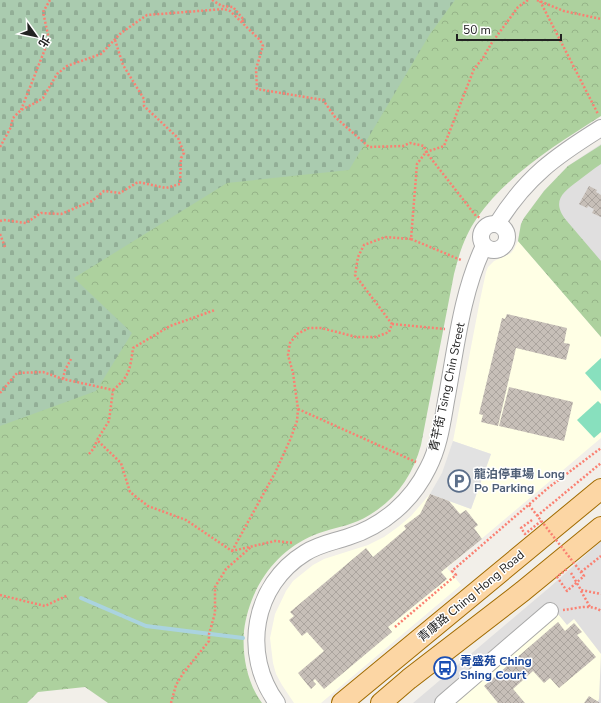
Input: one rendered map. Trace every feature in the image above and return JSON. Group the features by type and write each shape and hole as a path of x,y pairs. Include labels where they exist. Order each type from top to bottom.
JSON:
{"main road":[{"name":"青康路 Ching Hong Road","path":"342,703 601,488"},
{"name":"青康路 Ching Hong Road","path":"381,703 409,678 523,591 601,527"}],"street":[{"name":"青芊街 Tsing Chin Street","path":"276,703 263,680 256,652 257,623 266,596 278,577 294,561 318,546 348,537 376,525 412,494 429,467 439,437 465,297 473,271 484,246 492,250 496,250 504,245 506,242 507,233 497,224 514,199 541,169 557,156 601,128"},
{"path":"443,703 550,611"}],"path":[{"path":"21,110 49,39 43,12 50,0"},
{"path":"212,0 222,6 233,7 244,20 242,22"},
{"path":"411,239 417,164 426,152 444,146 474,69 518,7 528,0"},
{"path":"538,0 564,11 601,19"},
{"path":"538,0 601,120"},
{"path":"0,147 10,129 13,118 21,110 43,98 57,74 67,66 101,54 121,33 147,15 224,9 230,11 242,22 264,46 256,70 257,89 323,100 335,117 369,147 404,146 410,143 424,146 426,152 476,216 481,218"},
{"path":"0,221 4,220 26,223 41,213 61,214 92,201 104,191 120,193 138,182 166,188 180,184 181,158 184,153 178,138 144,106 144,99 123,65 115,39"},
{"path":"0,234 5,247"},
{"path":"447,329 392,324 355,275 358,257 364,245 385,237 411,239 461,260"},
{"path":"89,454 109,421 113,390 123,382 130,370 133,348 170,326 215,310"},
{"path":"232,551 275,473 297,421 298,409 293,373 288,355 290,344 297,334 309,328 321,328 356,337 376,337 389,332 392,324"},
{"path":"64,379 65,370 71,359"},
{"path":"0,393 17,373 43,372 64,379 113,390"},
{"path":"298,409 419,463"},
{"path":"97,440 121,463 130,492 148,506 186,520 232,551 275,541 296,543"},
{"path":"395,627 456,575 452,571 548,488 601,448"},
{"path":"537,516 601,463"},
{"path":"529,505 584,576 567,591 557,577 568,568 581,590 590,607"},
{"path":"532,520 521,528 525,534 541,521"},
{"path":"171,703 176,685 184,672 209,641 209,634 215,613 215,587 226,568 251,546"},
{"path":"581,572 601,556"},
{"path":"581,590 601,594"},
{"path":"0,595 45,606 68,595"},
{"path":"550,611 584,606 601,611"}],"shaded area":[{"path":"601,144 601,337 518,241 521,224 524,218 544,191 568,166"},
{"path":"518,241 601,337 601,438 447,568 461,585 321,703 294,703 276,674 270,638 275,614 286,591 293,581 313,565 324,559 368,545 384,537 411,516 430,494 471,509 491,454 453,441 486,272 488,267 494,261 511,253"},
{"name":"龍泊停車場 Long Po Parking","path":"453,441 491,454 471,509 430,494 442,473"},
{"path":"601,541 601,703 413,703 550,587"},
{"path":"558,614 567,625 574,619 601,654 599,699 597,703 450,703"}],"green space":[{"path":"0,0 601,0 601,116 534,161 503,187 489,202 469,231 460,252 454,274 421,445 406,480 390,499 370,515 353,523 314,535 287,551 266,573 258,586 247,615 244,631 244,650 249,678 262,703 108,703 85,687 38,692 27,703 0,703"},
{"path":"0,0 455,0 430,34 349,170 227,183 74,278 132,333 96,391 0,426"},
{"path":"601,145 601,164 564,193 559,202 559,207 566,220 601,261 601,337 518,241 521,224 524,218 544,191 568,166"},
{"path":"601,358 601,391 585,373"},
{"path":"598,401 601,404 601,432 594,438 577,420"}],"building":[{"path":"589,186 597,190 596,192 601,195 601,217 592,213 594,209 588,206 587,208 579,204"},
{"path":"507,314 567,328 564,343 570,344 566,360 516,348 498,426 481,422 483,415 479,414 502,318 505,319"},
{"path":"509,387 573,402 564,441 499,426"},
{"path":"430,494 449,501 460,514 466,510 478,525 474,528 482,539 441,572 447,579 388,627 392,632 324,689 315,679 313,681 316,684 311,689 298,673 324,651 307,632 302,636 289,620 294,616 290,612 366,548 373,557 406,529 404,526 420,514"},
{"path":"558,622 565,631 574,623 582,632 577,635 596,657 559,688 550,678 544,683 533,671 513,689 525,703 498,703 484,686"},
{"path":"589,696 600,703 584,703"}],"waterway":[{"path":"81,598 146,626 243,638"}],"place":[{"name":"龍泊停車場 Long Po Parking","path":"459,481"},
{"name":"青盛苑 Ching Shing Court","path":"445,668"}]}
